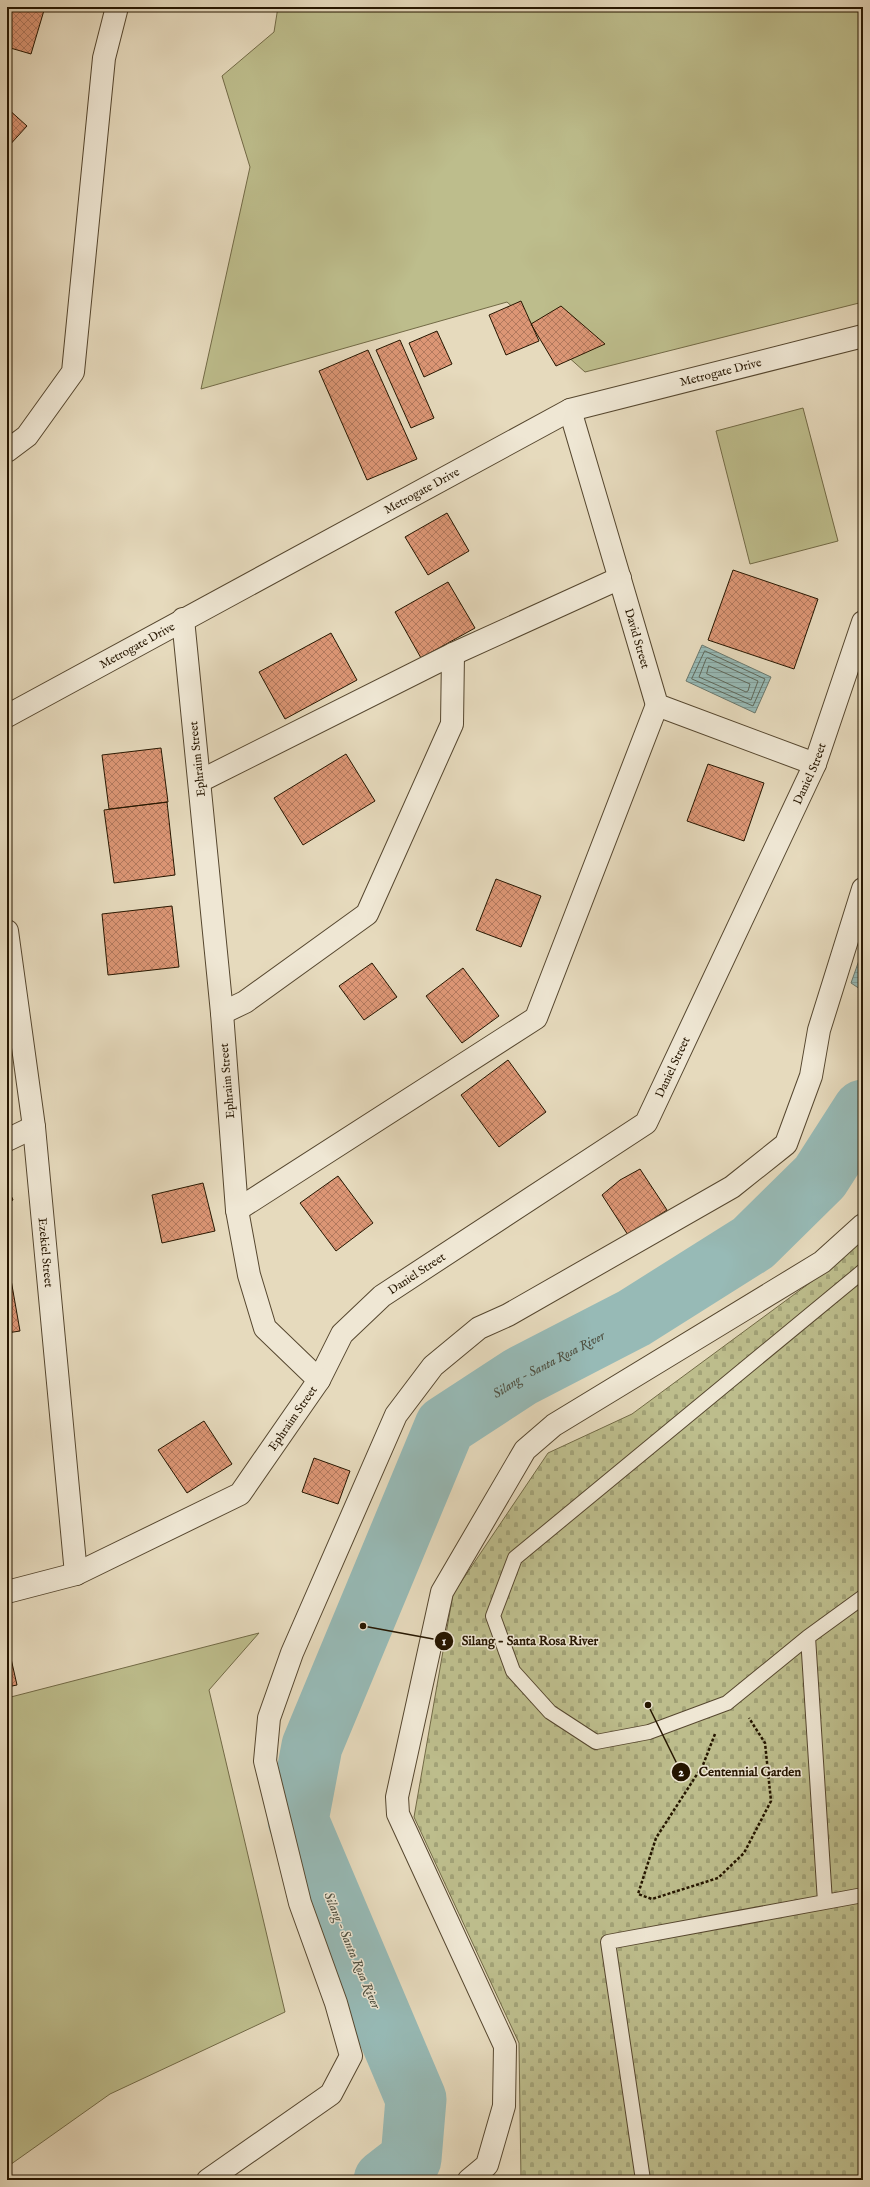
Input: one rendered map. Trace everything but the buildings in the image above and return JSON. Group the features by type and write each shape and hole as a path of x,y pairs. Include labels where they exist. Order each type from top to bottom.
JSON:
{"street":[{"path":"7,451 27,436 73,372 104,58 117,7"},
{"name":"Metrogate Drive","path":"7,716 570,410 863,336"},
{"name":"David Street","path":"570,410 657,705"},
{"path":"200,781 452,654 620,578"},
{"name":"Ephraim Street","path":"76,1574 240,1494 319,1380 265,1328 249,1275 237,1210 222,1014 183,619"},
{"name":"Daniel Street","path":"319,1380 342,1334 382,1296 646,1123 815,764 863,622"},
{"path":"222,1014 245,1002 367,914 452,724 452,654"},
{"path":"237,1210 536,1018 657,705 815,764"},
{"path":"208,2180 331,2094 351,2056 336,2004 300,1903 265,1761 269,1718 292,1653 396,1414 433,1366 479,1328 508,1315 732,1187 786,1144 811,1076 819,1030 863,889"},
{"name":"Ezekiel Street","path":"7,931 34,1127 76,1574"},
{"path":"7,1140 34,1127"},
{"path":"469,2180 487,2165 504,2106 505,2046 398,1814 397,1797 442,1592 526,1450 554,1425 822,1262 863,1225"},
{"path":"7,1592 76,1574"}],"lane":[{"path":"863,1271 515,1558 493,1616 513,1671 550,1712 596,1742 649,1732 732,1700 808,1637 863,1597"},
{"path":"808,1637 825,1902"},
{"path":"643,2180 608,1942 863,1895"}],"path":[{"path":"732,1700 765,1743 771,1801 744,1853 718,1878 652,1899 638,1894 656,1838 703,1765 732,1700"}],"green space":[{"path":"278,7 863,7 863,302 585,372 507,302 201,389 250,167 222,76 274,32"},
{"path":"803,408 838,541 750,564 716,431"},
{"path":"863,1230 863,2180 521,2180 519,2043 414,1817 453,1594 548,1453 632,1414 830,1268"},
{"path":"259,1633 209,1690 285,2012 110,2094 7,2167 7,1698"}],"water":[{"path":"702,645 771,677 755,713 686,681"},
{"path":"863,949 863,991 851,983"}],"waterway":[{"name":"Silang - Santa Rosa River","path":"384,2180 411,2159 416,2099 298,1820 312,1746 445,1426 520,1377 634,1318 753,1243 820,1177 863,1110"}],"place":[{"name":"Silang - Santa Rosa River","path":"363,1626"},
{"name":"Centennial Garden","path":"648,1705"}]}
